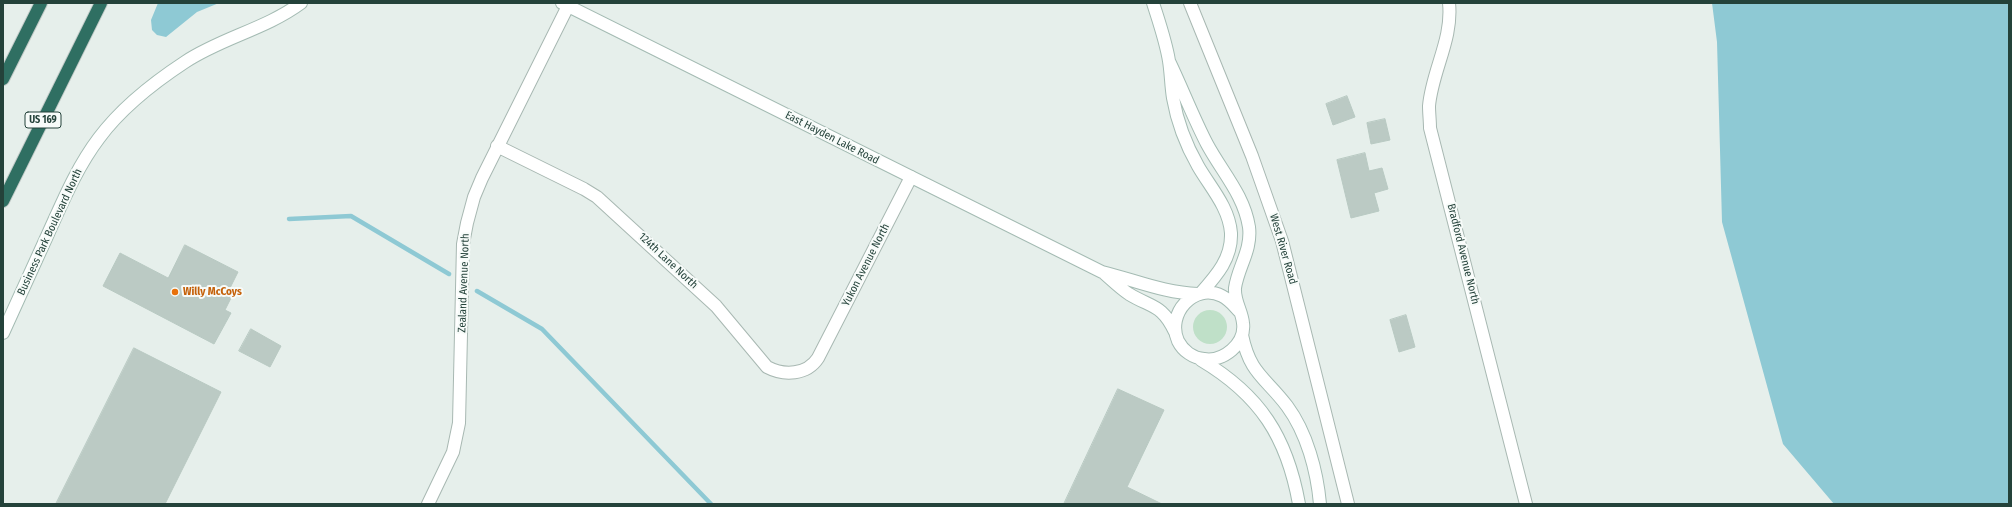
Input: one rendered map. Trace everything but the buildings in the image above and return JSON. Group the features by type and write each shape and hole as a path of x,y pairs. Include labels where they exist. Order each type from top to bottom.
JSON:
{"highway":[{"path":"21,42 34,3"},
{"path":"3,79 41,3"},
{"name":"US 169","path":"3,201 101,3"}],"street":[{"name":"Business Park Boulevard North","path":"3,333 82,162 100,137 143,92 187,60 217,44 256,28 301,3"},
{"path":"1153,3 1169,61 1206,142 1244,205 1250,240 1248,251 1235,288 1235,296 1243,324 1242,335 1245,351 1253,367 1287,406 1304,438 1315,472 1320,504"},
{"name":"West River Road","path":"1190,3 1252,156 1282,241 1348,504"},
{"name":"Bradford Avenue North","path":"1449,3 1450,28 1433,84 1429,106 1430,128 1526,504"},
{"name":"Zealand Avenue North","path":"428,504 453,452 459,423 463,244 474,197 565,4"},
{"name":"East Hayden Lake Road","path":"565,4 1102,272 1134,280 1151,288 1180,294 1200,294"},
{"path":"1169,61 1173,100 1184,137 1197,165 1225,210 1229,221 1230,240 1227,259 1222,269 1200,294 1182,305 1177,313 1175,333 1183,349 1235,383 1264,414 1289,459 1299,504"},
{"name":"124th Lane North","path":"497,146 584,189 597,197 716,306 768,367 776,372 796,372 808,369 815,364 821,354"},
{"name":"Yukon Avenue North","path":"821,354 911,177"},
{"name":"East Hayden Lake Road","path":"1102,272 1129,294 1149,303 1164,313 1175,333"},
{"path":"1200,294 1221,295 1230,301 1240,312"},
{"path":"1200,359 1218,359 1227,355 1234,348 1242,335"}],"green space":[{"path":"1213,310 1220,312 1225,317 1227,327 1225,337 1220,342 1207,344 1200,342 1195,337 1193,324 1195,317 1200,312"}],"water":[{"path":"158,3 219,3 197,12 166,37 157,35 152,30 151,20"},
{"path":"1712,3 2009,3 2009,504 1834,504 1783,444 1722,222 1717,42"}],"waterway":[{"path":"289,219 351,216 449,274"},
{"path":"477,291 542,329 711,504"}],"place":[{"name":"Willy McCoys","path":"175,292"}]}
